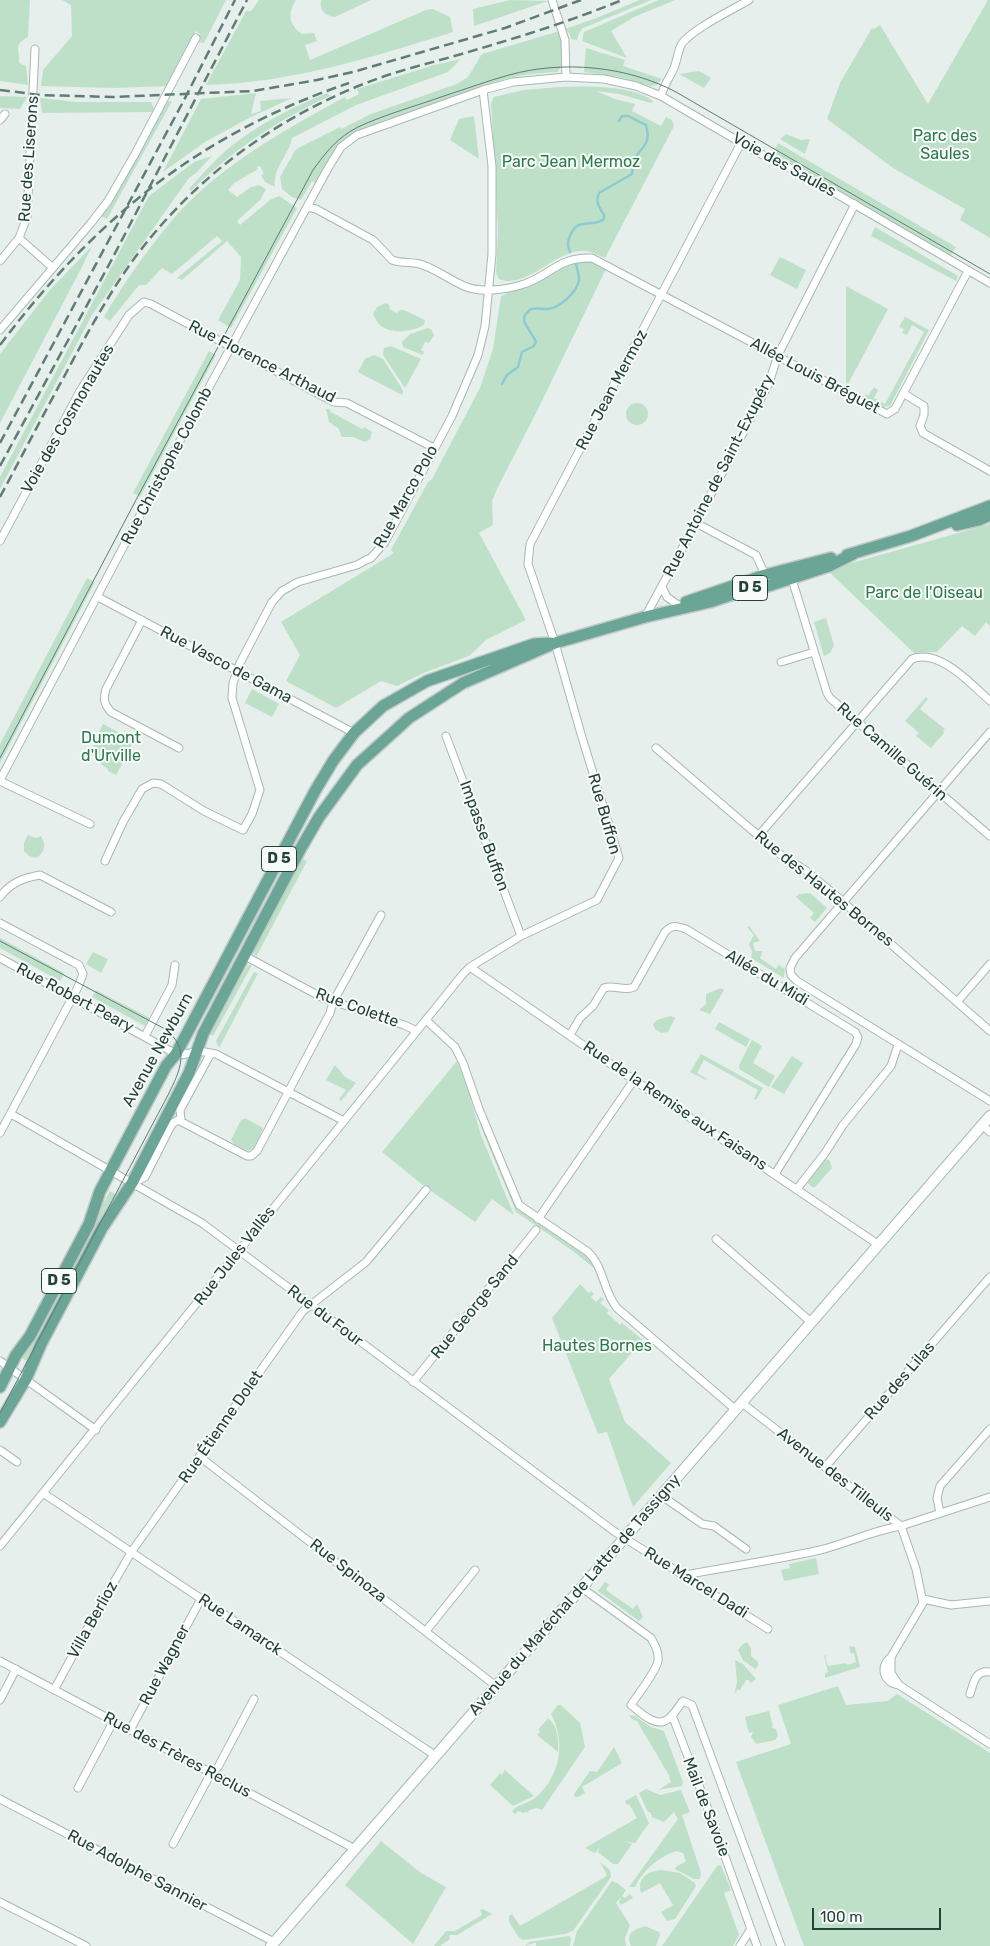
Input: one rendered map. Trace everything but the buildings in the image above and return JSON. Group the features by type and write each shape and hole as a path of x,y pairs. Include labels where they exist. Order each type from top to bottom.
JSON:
{"main road":[{"name":"D 5","path":"645,618 678,605 791,573 828,566 853,554 911,536 990,506"},
{"name":"D 5","path":"911,536 979,520 990,515"},
{"name":"D 5","path":"354,734 383,706 427,681 534,644 555,643 695,606 754,587 767,580"},
{"name":"Avenue Newburn","path":"0,1422 26,1379 102,1228 132,1183 189,1073 199,1051 203,1034 290,868 319,817 357,765 409,718 463,683 555,643"},
{"name":"Avenue Newburn","path":"0,1388 19,1350 30,1336 89,1224 96,1201 111,1170 166,1066 176,1054 315,790 333,761 354,734"}],"street":[{"path":"483,90 527,80 566,77 565,40 552,0"},
{"path":"661,96 665,82 673,70 686,39 699,29 749,0"},
{"path":"0,330 108,201 196,38"},
{"name":"Rue des Liserons","path":"0,261 19,238 27,217 35,49"},
{"name":"Voie des Saules","path":"566,77 617,81 661,96 741,143 855,204 990,283"},
{"name":"Rue Christophe Colomb","path":"0,781 230,347 337,153 347,142 366,131 483,90"},
{"name":"Rue Marco Polo","path":"105,861 123,822 142,789 153,783 161,784 204,811 243,830 252,814 260,790 232,698 233,683 237,670 272,602 282,591 298,582 356,565 371,558 385,542 467,384 478,355 484,326 492,254 492,166 483,90"},
{"path":"0,120 5,114"},
{"name":"Rue Jean Mermoz","path":"555,643 528,564 530,544 741,143"},
{"name":"Rue Antoine de Saint-Exupéry","path":"645,618 769,383 778,355 855,204"},
{"name":"Allée Louis Bréguet","path":"307,207 373,240 392,260 419,264 464,286 489,290 522,285 566,261 592,258 778,355 884,413 890,413 894,410 903,393 924,406 924,415 920,426 923,434 990,470"},
{"path":"19,238 53,268"},
{"path":"903,393 968,271"},
{"name":"Rue Florence Arthaud","path":"144,302 328,399 334,402 347,403 434,448"},
{"name":"Voie des Cosmonautes","path":"0,541 80,391 129,315 144,302"},
{"path":"696,523 756,555 767,580"},
{"name":"Rue Camille Guérin","path":"791,573 827,693 856,721 990,836"},
{"name":"Rue Antoine de Saint-Exupéry","path":"662,587 667,597 678,605"},
{"name":"Rue Vasco de Gama","path":"98,596 354,734"},
{"path":"142,620 103,697 106,706 111,712 179,748"},
{"name":"Rue Buffon","path":"470,967 521,936 597,900 619,858 555,643"},
{"path":"782,662 814,652"},
{"path":"758,835 912,659 922,656 932,657 952,668 990,701"},
{"path":"990,732 790,966 791,975 796,981 990,1101"},
{"name":"Impasse Buffon","path":"446,736 521,936"},
{"name":"Rue des Hautes Bornes","path":"656,748 781,855 805,870 990,1030"},
{"path":"0,781 90,824"},
{"path":"0,897 8,887 17,881 40,874 110,912"},
{"path":"132,1183 145,1177 172,1124 178,1120 244,1154 251,1156 259,1148 330,1013 333,1002 381,915"},
{"path":"0,923 79,965 83,974 73,997 0,1133"},
{"name":"Allée du Midi","path":"570,1036 580,1018 593,1006 604,988 610,986 628,989 636,985 662,937 668,928 672,926 686,929 855,1032 858,1037 851,1052 775,1174"},
{"name":"Rue Colette","path":"245,956 333,1002 417,1031"},
{"name":"Rue Robert Peary","path":"0,958 176,1054"},
{"path":"957,1002 990,964"},
{"path":"146,1036 172,985 174,965"},
{"name":"Rue de la Remise aux Faisans","path":"470,967 879,1245"},
{"name":"Rue Jules Vallès","path":"0,1546 470,967"},
{"name":"Avenue des Tilleuls","path":"426,1020 456,1047 471,1080 479,1109 519,1205 591,1254 597,1262 617,1308 739,1407 825,1467 901,1526 990,1497"},
{"path":"797,1189 844,1125 891,1066 897,1048"},
{"path":"176,1054 181,1055 199,1051 211,1053 344,1121"},
{"path":"181,1120 180,1110 211,1053"},
{"path":"538,1219 634,1080"},
{"name":"Rue du Four","path":"11,1114 202,1223 413,1382 625,1538"},
{"name":"Avenue du Maréchal de Lattre de Tassigny","path":"272,1944 879,1245 986,1129 990,1116"},
{"name":"Rue Étienne Dolet","path":"132,1551 303,1311 369,1259 426,1190"},
{"name":"Rue George Sand","path":"413,1382 536,1230"},
{"path":"716,1239 812,1323"},
{"name":"Rue des Lilas","path":"825,1467 990,1277"},
{"path":"0,1361 96,1430"},
{"path":"940,1514 937,1498 940,1486 990,1429"},
{"path":"0,1450 17,1462"},
{"name":"Rue Spinoza","path":"200,1457 496,1686"},
{"name":"Rue Lamarck","path":"43,1493 436,1756"},
{"path":"662,1496 702,1524 714,1526 746,1549"},
{"path":"684,1575 820,1550 901,1526 924,1599 922,1608 884,1666 884,1674 891,1682 899,1685 990,1744"},
{"name":"Rue Marcel Dadi","path":"625,1538 768,1629"},
{"name":"Villa Berlioz","path":"54,1690 132,1551"},
{"path":"426,1631 476,1570"},
{"path":"582,1588 645,1634 656,1646 658,1661 630,1704 657,1722 667,1720 672,1715"},
{"name":"Rue Wagner","path":"130,1730 201,1599"},
{"path":"924,1599 951,1605 990,1601"},
{"name":"Rue des Frères Reclus","path":"0,1661 355,1849"},
{"path":"0,1700 16,1669"},
{"path":"970,1694 977,1674 982,1671 990,1672"},
{"path":"173,1844 211,1773 218,1767 254,1699"},
{"name":"Mail de Savoie","path":"757,1946 672,1715 683,1701 692,1705 781,1946"},
{"path":"78,1788 113,1722"},
{"name":"Rue Adolphe Sannier","path":"0,1799 272,1944"},
{"path":"0,1902 86,1946"},
{"path":"740,1946 751,1929"}],"green space":[{"path":"0,0 30,0 28,37 20,42 18,47 19,63 26,66 28,85 0,81"},
{"path":"62,0 226,0 204,43 198,42 200,34 196,31 168,86 114,88 41,86 43,70 72,36 71,5"},
{"path":"259,0 296,0 291,10 294,27 302,34 314,33 317,41 305,45 310,60 426,10 433,9 450,17 453,32 393,51 300,74 238,83 206,85 246,11 251,11"},
{"path":"321,0 371,0 335,17 324,12 321,7"},
{"path":"510,0 548,1 474,26 473,9"},
{"path":"640,0 651,0 583,28 577,40 571,39 565,29 594,19"},
{"path":"659,0 675,0 634,17 611,31 627,58 582,41 584,32"},
{"name":"Parc des Saules","path":"988,0 990,0 990,238 960,220 965,209 893,168 827,119 840,83 872,28 874,29 880,25 928,104"},
{"path":"560,31 563,58 557,72 509,78 366,127 341,143 316,183 312,181 301,200 292,197 282,189 280,177 296,149 371,114 457,84 468,77 482,54"},
{"path":"586,48 625,60 623,66 662,79 657,85 650,86 619,77 584,72"},
{"path":"461,59 448,72 356,105 292,138 278,168 275,187 265,182 261,175 264,174 260,166 234,183 228,190 237,197 251,187 259,185 266,189 260,200 237,221 240,225 270,200 279,196 297,208 231,328 218,320 240,280 241,257 227,241 182,280 177,278 222,241 217,236 172,274 162,268 146,285 139,285 110,321 104,317 151,246 169,224 187,204 228,168 298,123 345,97 347,100 359,94 357,89 434,65"},
{"path":"699,71 711,78 704,88 679,74"},
{"name":"Parc Jean Mermoz","path":"559,87 609,88 635,92 654,102 651,103 619,94 596,91 615,99 635,104 632,111 661,126 666,117 672,120 674,126 605,258 587,251 575,252 520,279 509,281 499,279 496,273 498,229 491,103 494,97 524,90"},
{"path":"256,93 251,114 261,111 260,101 292,98 249,118 205,142 163,172 201,99"},
{"path":"327,93 330,96 274,126 222,163 191,191 189,189 217,159 245,136 285,112"},
{"path":"0,96 27,97 20,109 0,108"},
{"path":"40,98 77,102 151,102 156,112 42,113"},
{"path":"166,101 172,101 107,219 101,216"},
{"path":"474,116 479,159 450,140 459,119"},
{"path":"786,134 801,140 810,139 805,154 780,139"},
{"path":"778,143 956,247 950,256 803,169 776,158 772,155"},
{"path":"212,156 189,178 92,315 0,489 0,477 149,196 194,162"},
{"path":"875,227 958,276 956,281 871,236"},
{"path":"92,246 0,423 0,354 49,291"},
{"path":"780,257 806,270 797,289 770,275"},
{"path":"588,261 606,269 497,489 492,501 493,525 479,533 526,620 486,640 469,656 426,672 397,686 381,681 336,708 286,681 300,655 281,622 394,553 391,550 428,482 432,479 480,388 493,349 501,296 506,294 506,291 524,289 534,285 569,265"},
{"path":"846,286 888,309 848,384 846,383"},
{"path":"386,303 390,306 389,309 397,313 400,310 404,310 425,320 424,325 408,331 395,331 383,327 378,323 373,314 377,307"},
{"path":"905,317 929,330 890,406 883,407 864,397 866,394 868,396 874,387 878,390 874,398 885,404 924,332 912,325 907,335 902,333 904,329 899,327"},
{"path":"428,328 431,329 434,335 429,343 425,342 421,350 424,352 423,355 403,347 402,342 410,334"},
{"path":"391,346 421,359 405,388 383,355 384,348"},
{"path":"209,351 216,355 140,497 133,493"},
{"path":"374,355 383,359 401,387 402,395 358,372 365,359"},
{"path":"633,403 641,403 648,410 648,418 641,425 633,425 626,418 626,410"},
{"path":"326,409 362,429 364,427 372,432 370,439 365,442 353,437 342,437 338,428 329,422"},
{"name":"Parc de l'Oiseau","path":"990,524 990,626 986,622 975,636 962,626 937,652 914,653 827,570"},
{"path":"87,578 95,582 0,763 0,744"},
{"path":"826,618 834,645 830,653 824,656 814,622"},
{"path":"252,689 279,704 272,717 245,703"},
{"path":"926,697 928,699 920,709 945,729 944,733 931,748 916,736 919,733 905,721"},
{"name":"Dumont d'Urville","path":"103,724 134,741 116,775 108,771 94,754 94,743"},
{"path":"28,835 36,838 41,836 44,842 43,851 36,858 29,856 24,851 24,843"},
{"path":"302,859 307,861 256,957 253,952"},
{"path":"810,893 827,908 815,922 810,918 814,913 796,897 799,894"},
{"path":"749,926 760,941 753,943 755,951 763,951 760,958 776,969 779,965 785,969 784,978 751,958 752,952 749,944 754,935 747,927"},
{"path":"0,938 64,973 60,981 0,948"},
{"path":"93,952 108,959 101,973 86,964"},
{"path":"248,965 252,965 213,1036 208,1033"},
{"path":"254,972 258,974 219,1048 216,1041"},
{"path":"721,988 724,990 710,1014 699,1010 706,1004 706,994"},
{"path":"96,990 150,1018 145,1026 92,997"},
{"path":"671,1016 675,1018 668,1032 661,1033 655,1029 653,1024 657,1020"},
{"path":"719,1022 750,1039 746,1047 715,1029"},
{"path":"752,1040 762,1046 753,1063 775,1076 769,1087 739,1069 739,1065"},
{"path":"701,1054 763,1088 756,1100 754,1099 758,1090 704,1060 697,1073 706,1080 690,1072"},
{"path":"792,1056 803,1063 784,1094 771,1087"},
{"path":"457,1061 468,1090 481,1135 514,1215 492,1199 475,1222 424,1186 382,1152"},
{"path":"335,1065 345,1077 356,1083 341,1101 339,1099 346,1090 326,1080"},
{"path":"245,1118 263,1128 255,1147 248,1151 234,1144 231,1140 241,1120"},
{"path":"482,1123 517,1209 587,1255 597,1268 595,1269 573,1251 516,1212 484,1135 480,1124"},
{"path":"822,1160 830,1161 832,1168 815,1187 812,1187 806,1182"},
{"path":"110,1191 117,1195 29,1362 21,1358"},
{"name":"Hautes Bornes","path":"580,1284 589,1293 591,1291 594,1294 591,1297 596,1302 601,1297 604,1299 600,1303 609,1310 607,1313 620,1325 622,1323 643,1340 609,1379 625,1422 671,1463 633,1507 607,1432 598,1434 552,1318"},
{"path":"816,1558 819,1574 784,1581 781,1570 790,1568 789,1564"},
{"path":"605,1582 609,1584 606,1590 633,1609 637,1604 643,1617 639,1621 598,1591"},
{"path":"747,1642 751,1648 751,1656 758,1662 758,1666 755,1669 743,1660 738,1650"},
{"path":"849,1646 855,1647 860,1667 825,1678 825,1674 828,1672 824,1656 827,1655 825,1657 828,1666 846,1663 847,1665 856,1662 854,1653 851,1654"},
{"path":"735,1660 743,1664 756,1679 751,1683 749,1680 746,1680 740,1690 737,1690 734,1695 737,1682"},
{"path":"838,1686 846,1705 888,1701 897,1694 990,1753 990,1946 804,1946 736,1762 791,1744 778,1705"},
{"path":"558,1705 561,1705 580,1723 585,1747 542,1810 536,1808 528,1811 529,1813 518,1811 515,1814 512,1811 514,1809 535,1798 544,1789 555,1769 559,1747 556,1724 551,1714"},
{"path":"769,1711 773,1726 771,1727 776,1729 778,1736 775,1740 756,1744 751,1737 753,1732 749,1733 745,1717"},
{"path":"629,1715 635,1716 651,1727 664,1731 683,1782 682,1786 658,1790 671,1782 670,1777 637,1721"},
{"path":"548,1718 554,1725 557,1734 558,1752 537,1735 540,1731 538,1730"},
{"path":"614,1747 622,1763 582,1787 585,1793 575,1797 574,1794 590,1771 597,1772"},
{"path":"505,1769 534,1796 513,1806 490,1785 500,1773 502,1775"},
{"path":"646,1789 660,1795 681,1790 690,1812 682,1815 701,1873 700,1879 694,1879 675,1869 686,1861 683,1853 676,1851 663,1857 646,1870 635,1887 629,1887 678,1819 674,1812 664,1822 652,1817 639,1793"},
{"path":"636,1795 649,1823 635,1843 623,1841 632,1844 618,1864 613,1864 598,1852 600,1847 595,1853 585,1848 637,1818 629,1804 627,1805 625,1801"},
{"path":"381,1841 421,1873 446,1887 413,1944 345,1885"},
{"path":"600,1862 610,1870 611,1877 573,1931 565,1934 523,1940 519,1938 509,1922 509,1916 512,1914 520,1926 605,1877 607,1875"},
{"path":"721,1865 731,1890 724,1893 739,1935 733,1946 662,1946 717,1866"},
{"path":"662,1870 680,1873 695,1883 696,1886 675,1919 667,1921 661,1912 673,1905 660,1883 641,1893 640,1888 640,1883 644,1876"},
{"path":"612,1881 626,1890 616,1903 630,1925 625,1938 626,1946 573,1946 577,1931"},
{"path":"630,1894 633,1898 621,1905 619,1902 622,1896 625,1898"},
{"path":"483,1909 492,1914 457,1935 449,1935 450,1939 440,1946 434,1946 446,1931 455,1931 482,1915 480,1910"},
{"path":"645,1926 659,1932 660,1935 656,1946 631,1946 629,1938 632,1932"},
{"path":"569,1936 571,1938 570,1946 536,1946 536,1943 534,1943 525,1946 529,1942"}],"waterway":[{"path":"570,252 568,242 573,230 581,224 599,222 604,219 598,202 599,193 632,174 635,158 647,140 646,125 628,116 622,116 619,121"},
{"path":"502,384 507,375 518,367 522,352 534,346 536,342 524,321 526,313 531,309 553,308 567,299 578,285 576,264"}],"tram line":[{"path":"0,758 313,170 344,135 358,127 390,114 485,82 530,70 573,67 616,71 637,76 676,92 990,274"},
{"path":"0,941 165,1029 178,1044 181,1052 179,1069 168,1095 0,1413"}],"railway":[{"path":"0,443 183,102 235,0"},
{"path":"0,466 112,259 247,0"},
{"path":"0,90 40,95 113,97 253,91 353,72 505,28 581,0"},
{"path":"0,497 85,337 122,276 145,244 171,214 199,186 229,161 295,117 366,83 400,71 541,30 622,0"},
{"path":"0,345 36,300 74,258 113,220 154,186 198,155 245,128 295,104 349,83"}]}
